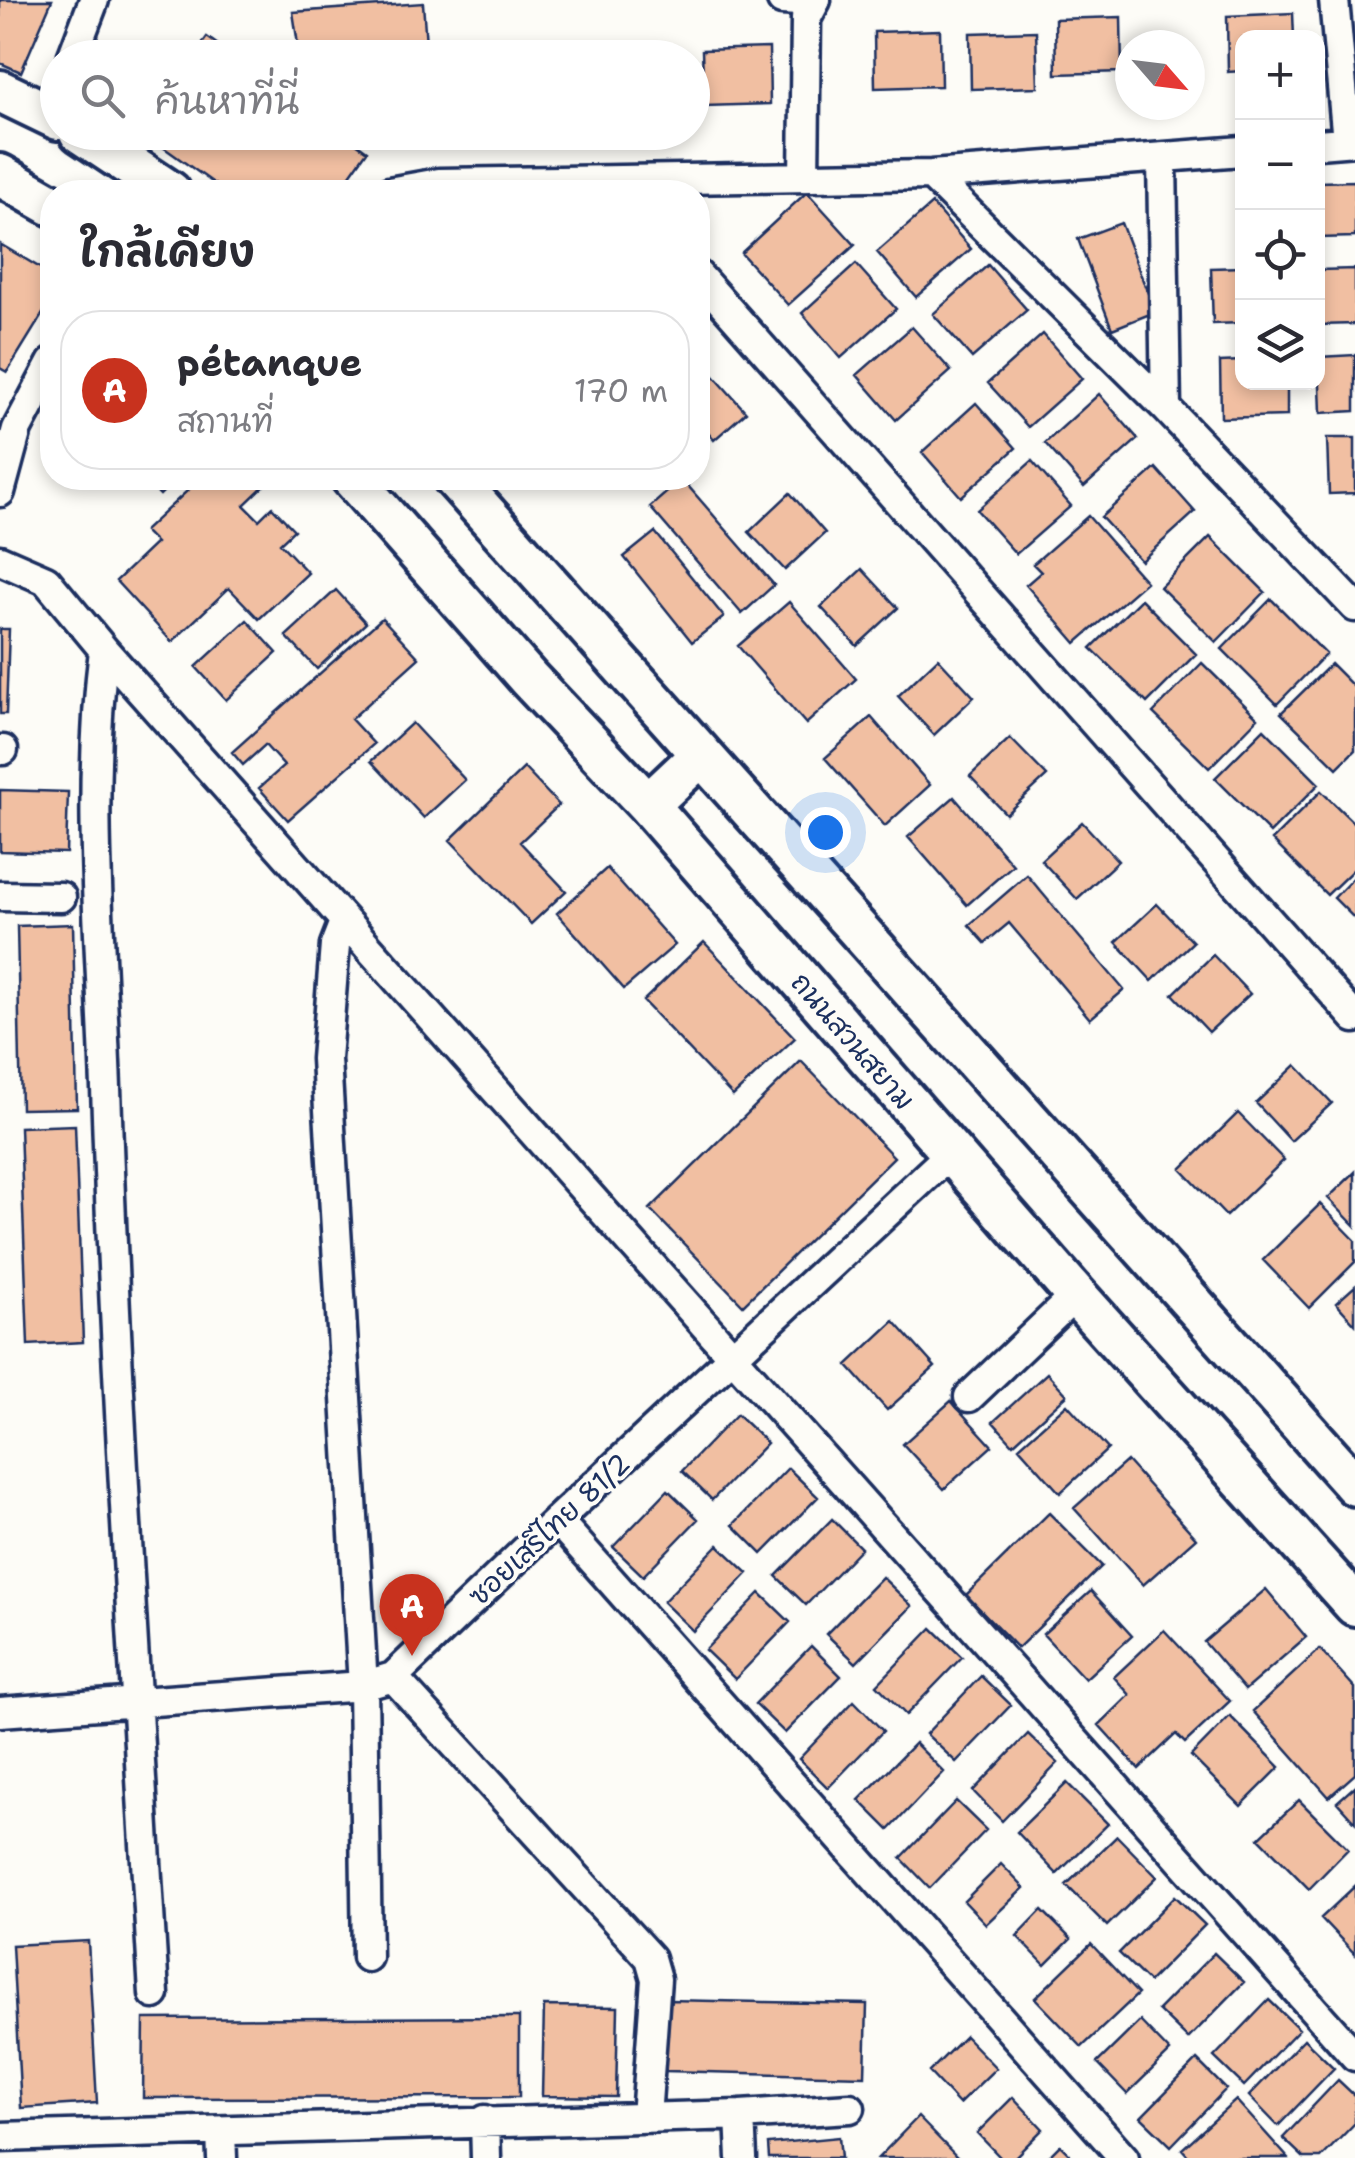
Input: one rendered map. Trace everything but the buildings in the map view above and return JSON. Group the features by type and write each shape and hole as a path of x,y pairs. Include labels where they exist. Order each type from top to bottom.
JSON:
{"street":[{"path":"79,40 94,0"},
{"path":"782,0 815,1 806,19 804,177"},
{"path":"1325,143 1351,141 1334,0"},
{"path":"0,91 40,102"},
{"path":"107,150 152,180"},
{"path":"710,182 931,175 1235,152"},
{"path":"1162,158 1166,408"},
{"path":"0,175 40,199"},
{"path":"931,175 1166,408 1355,607"},
{"path":"710,289 1355,1018"},
{"path":"0,492 17,429 40,386"},
{"name":"ถนนสวนสยาม","path":"363,490 529,679 648,805 950,1154 1355,1605"},
{"path":"465,490 1355,1485"},
{"path":"0,560 46,580 344,922 1355,2056"},
{"path":"104,650 97,708 96,808 109,1184 154,1994"},
{"path":"648,805 701,756"},
{"path":"0,896 61,897"},
{"path":"344,922 335,946 326,1059 363,1686 367,1957"},
{"name":"ซอยเสรีไทย 81/2","path":"0,1712 363,1686 393,1677 950,1154"},
{"path":"970,1397 1076,1295"},
{"path":"557,1520 1124,2158"},
{"path":"393,1677 650,1958 656,1979 646,2117"},
{"path":"0,2137 222,2145 484,2120 740,2115 850,2108"},
{"path":"740,2115 742,2158"},
{"path":"484,2120 486,2158"}],"place":[{"name":"pétanque","path":"412,1656"}]}
